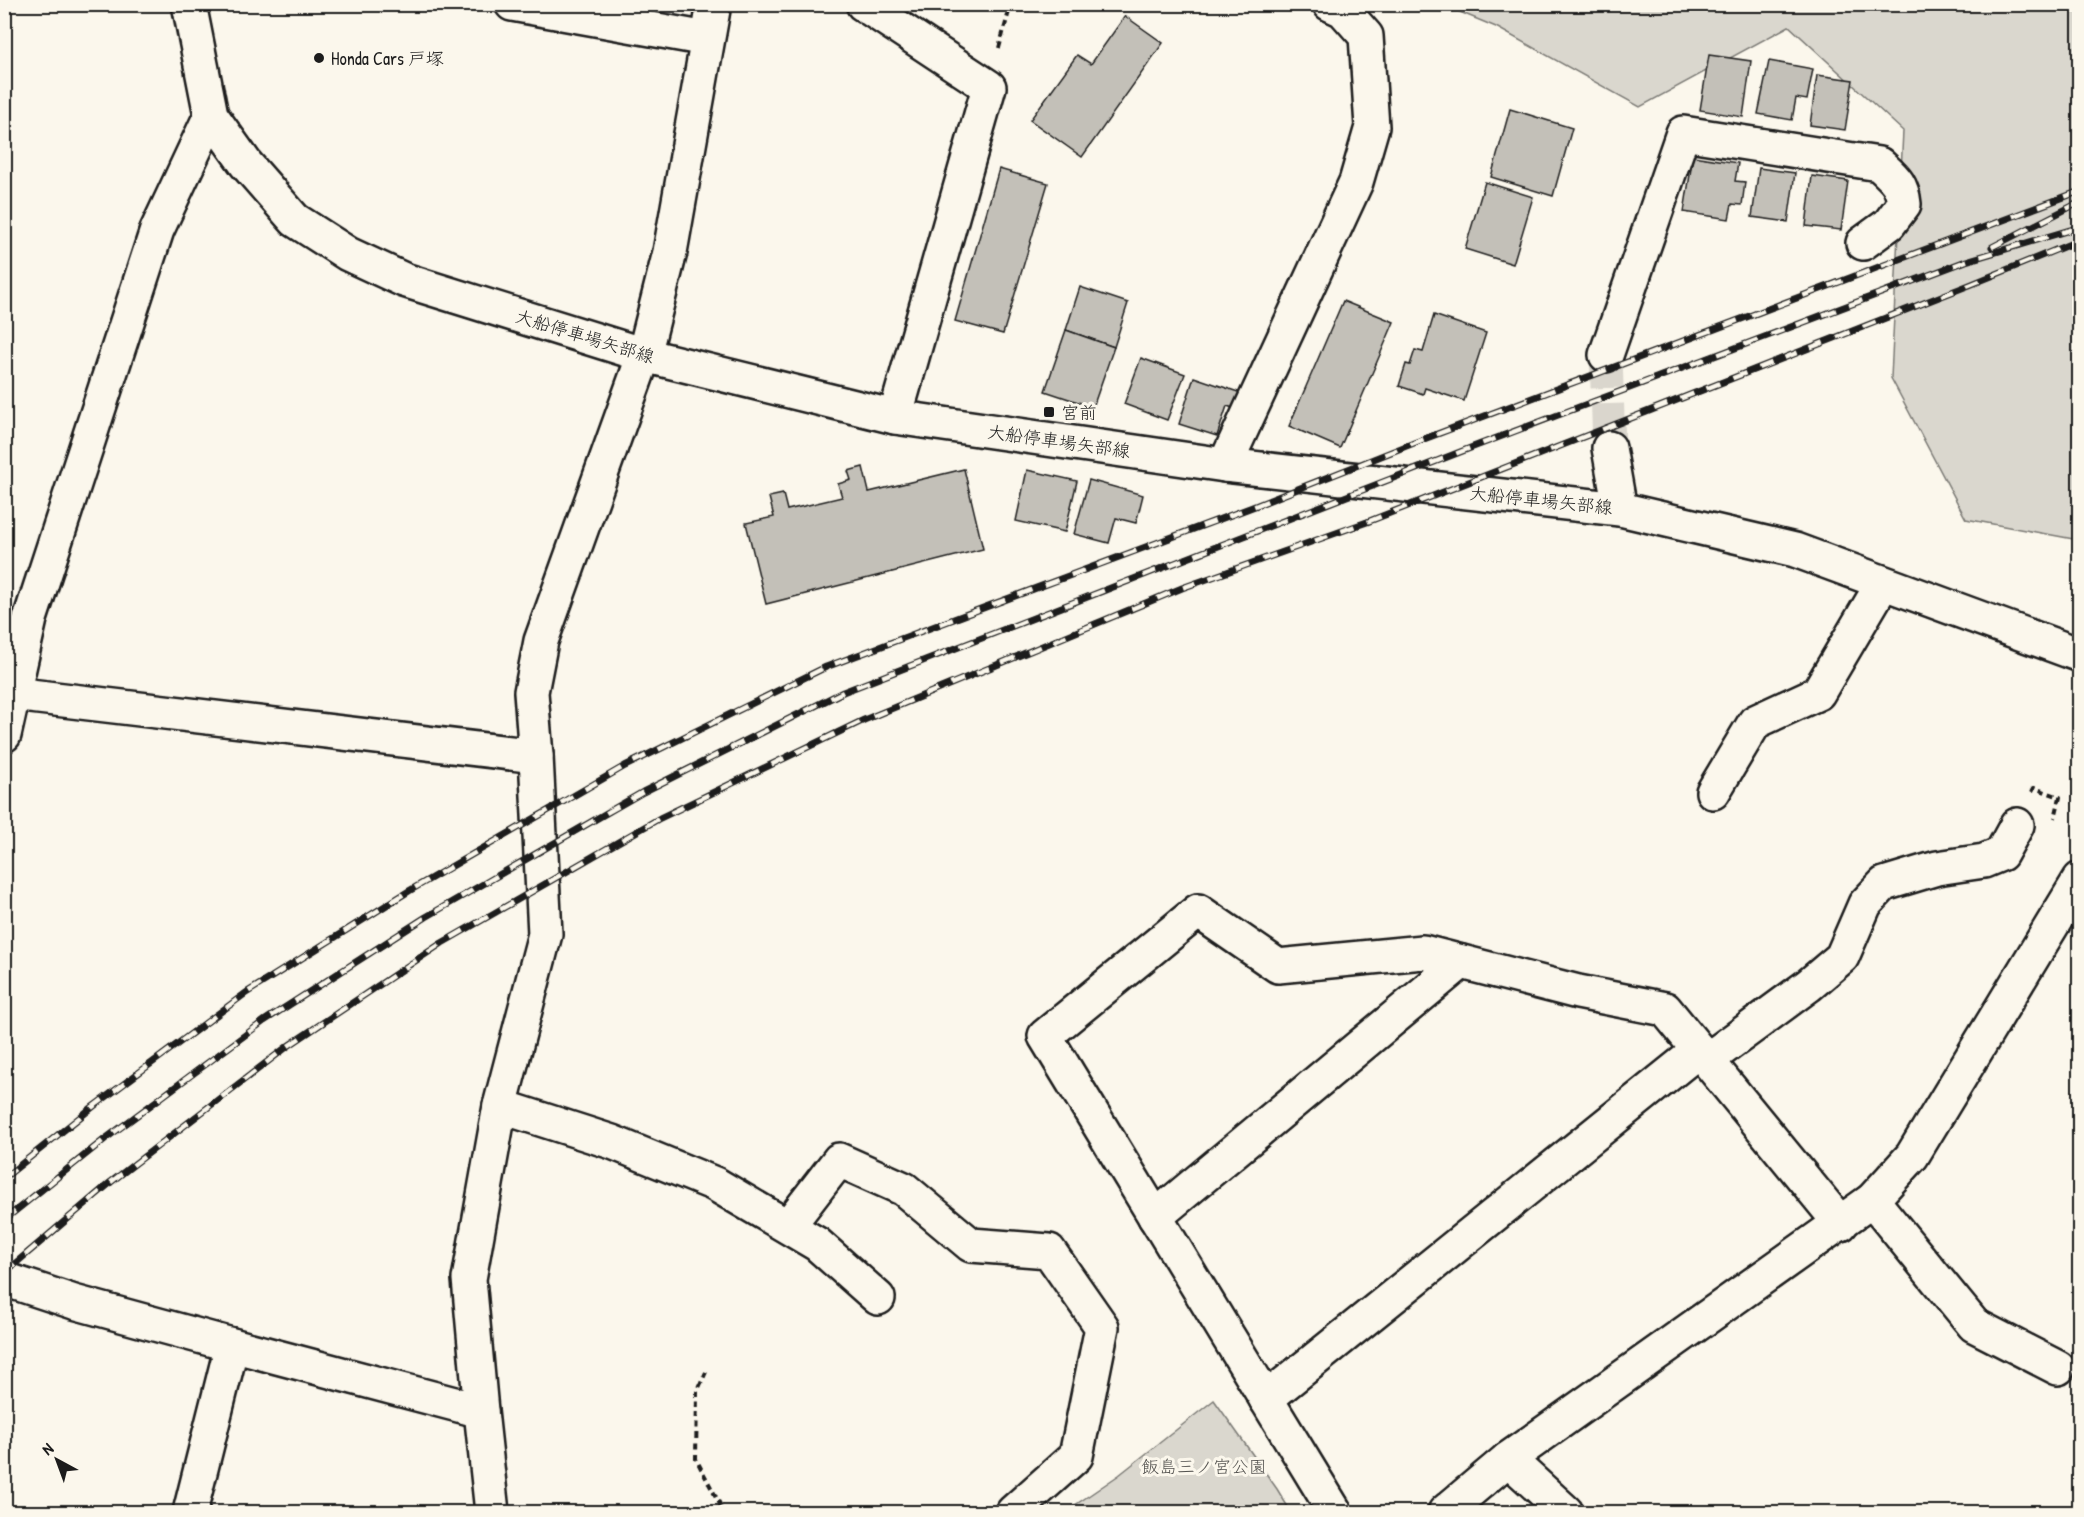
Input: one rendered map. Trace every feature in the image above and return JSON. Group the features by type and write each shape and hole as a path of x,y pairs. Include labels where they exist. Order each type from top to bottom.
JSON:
{"street":[{"name":"大船停車場矢部線","path":"189,4 211,115 246,164 295,220 348,254 404,280 644,355 895,417 1225,465 1620,509 1795,550 2079,655"},
{"path":"512,4 707,39"},
{"path":"492,1512 469,1279 500,1106 545,934 531,692 541,641 644,355 670,252 714,4"},
{"path":"863,4 989,87 895,417"},
{"path":"1225,465 1356,182 1372,127 1366,36 1342,10 1330,4"},
{"path":"4,735 13,694 17,617 157,230 211,115"},
{"path":"1606,356 1683,133 1879,164 1898,182 1903,191 1904,204 1889,224 1863,243"},
{"path":"1609,448 1620,509"},
{"path":"1713,792 1755,722 1818,693 1883,583"},
{"path":"13,694 536,756"},
{"path":"1266,1399 1703,1055 1809,985 1842,957 1865,904 1884,884 1937,868 1984,861 2001,854 2017,825"},
{"path":"1445,1512 1508,1459 1872,1200 1912,1156 2079,879"},
{"path":"1335,1512 1045,1036 1198,912 1278,966 1423,952 1578,993 1665,1009 1841,1224"},
{"path":"1155,1217 1461,962"},
{"path":"500,1106 612,1142 704,1180 817,1244 878,1299"},
{"path":"788,1226 839,1160 904,1189 970,1245 1048,1251 1102,1326 1076,1456 1013,1512"},
{"path":"1872,1200 1974,1324 2058,1368"},
{"path":"4,1279 74,1302 481,1411"},
{"path":"190,1512 232,1345"},
{"path":"1508,1459 1566,1512"}],"path":[{"path":"706,1372 697,1392 696,1459 724,1512"}],"green space":[{"path":"1443,5 2079,5 2079,540 1966,519 1891,378 1903,131 1789,26 1640,107 1496,27"},
{"name":"飯島三ノ宮公園","path":"1214,1400 1291,1512 1065,1512 1119,1475"}],"building":[{"path":"1125,16 1163,43 1082,157 1030,120 1077,55 1091,64"},
{"path":"1709,55 1751,61 1743,117 1700,110"},
{"path":"1769,61 1813,69 1807,100 1796,98 1792,120 1758,114"},
{"path":"1817,75 1853,80 1845,130 1810,125"},
{"path":"1510,109 1572,128 1553,196 1491,177"},
{"path":"1693,156 1738,163 1735,181 1745,182 1742,205 1732,204 1729,219 1684,212"},
{"path":"1759,168 1795,173 1788,222 1752,217"},
{"path":"999,169 1048,183 1003,334 955,321"},
{"path":"1812,176 1848,181 1841,230 1806,226"},
{"path":"1485,182 1533,197 1513,264 1465,249"},
{"path":"1080,287 1128,303 1114,347 1066,330"},
{"path":"1343,301 1394,322 1340,448 1289,426"},
{"path":"1434,315 1486,333 1464,401 1425,388 1423,394 1399,386 1406,364 1410,365 1415,350 1423,352"},
{"path":"1066,330 1114,347 1093,407 1045,391"},
{"path":"1141,358 1185,374 1167,420 1124,404"},
{"path":"1194,377 1241,393 1236,409 1227,406 1217,436 1179,424"},
{"path":"863,467 869,492 964,469 983,549 766,604 746,523 774,517 769,497 783,494 787,510 842,497 838,484 851,480 848,471"},
{"path":"1027,470 1077,481 1065,532 1016,521"},
{"path":"1089,480 1143,495 1136,523 1116,518 1109,543 1074,534"}],"tunnel":[{"path":"1606,355 1609,448"}],"railway":[{"path":"4,1178 94,1106 246,993 409,891 625,766 826,667 2080,191"},
{"path":"1992,247 2080,202"},
{"path":"4,1220 105,1139 264,1021 426,917 643,792 843,692 1473,447 1966,261 2080,227"},
{"path":"4,1273 111,1182 288,1046 442,943 660,818 864,720 1182,588 1367,522 2080,240"}],"place":[{"name":"Honda Cars 戸塚","path":"319,58"},
{"name":"宮前","path":"1049,412"}]}
